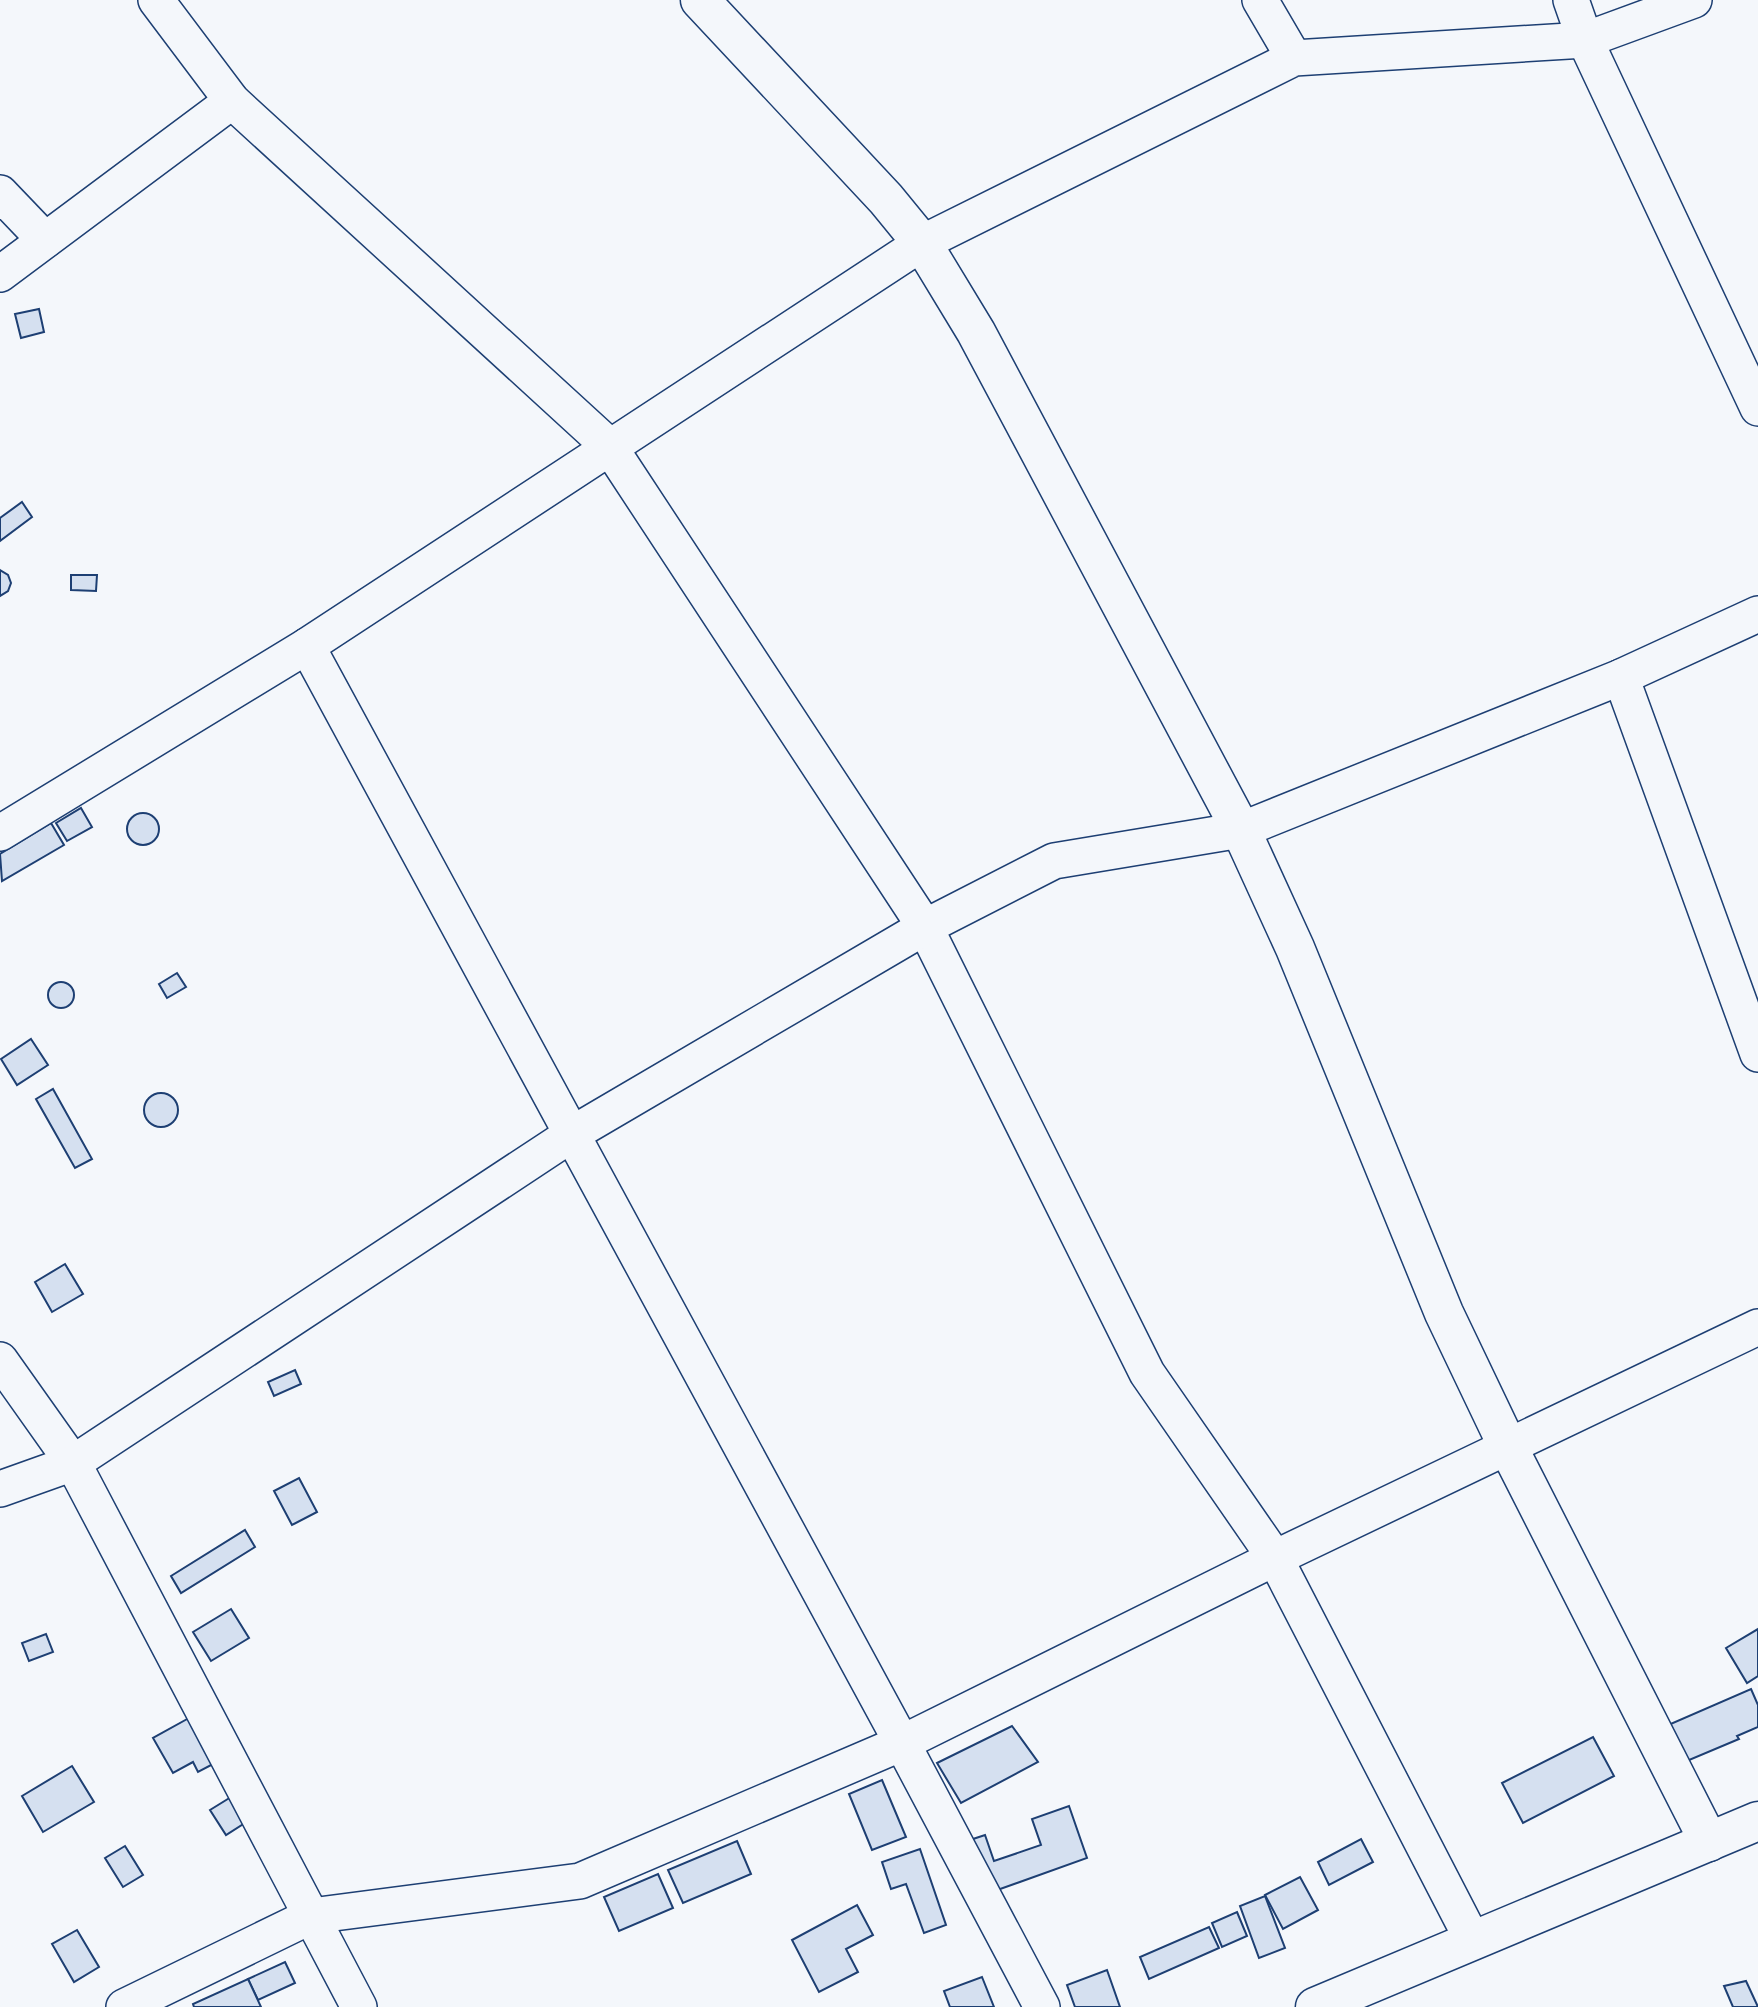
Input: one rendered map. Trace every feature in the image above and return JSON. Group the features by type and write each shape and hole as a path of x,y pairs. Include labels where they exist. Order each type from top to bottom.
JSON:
{"main road":[{"path":"700,0 886,199 922,243 976,332 1241,830 1296,948 1444,1314 1508,1447 1709,1842"},
{"path":"1315,2007 1758,1821"}],"street":[{"path":"156,0 232,101 609,446 925,927 1147,1373 1275,1558 1473,1941"},
{"path":"1260,0 1294,58"},
{"path":"1571,0 1585,40 1758,408"},
{"path":"0,833 307,646 922,243 1294,58 1585,40 1694,0"},
{"path":"0,274 232,101"},
{"path":"0,193 45,240"},
{"path":"0,1489 73,1463 572,1134 925,927 1054,862 1241,830 1621,677 1758,614"},
{"path":"307,646 902,1743 1042,2007"},
{"path":"1621,677 1758,1055"},
{"path":"124,2007 312,1916 580,1881 902,1743 1275,1558 1758,1327"},
{"path":"0,1360 73,1463 359,2007"}],"building":[{"path":"39,309 44,332 21,338 15,314"},
{"path":"22,502 32,517 0,541 0,518"},
{"path":"0,570 8,575 11,583 8,591 0,596"},
{"path":"71,575 97,575 96,591 71,590"},
{"path":"81,808 92,827 67,841 56,823"},
{"path":"143,813 154,818 159,829 154,840 143,845 132,840 127,829 132,818"},
{"path":"51,823 64,845 2,881 0,854"},
{"path":"177,973 186,987 167,998 159,984"},
{"path":"61,982 70,986 74,995 70,1004 61,1008 52,1004 48,995 52,986"},
{"path":"31,1039 48,1065 17,1085 1,1059"},
{"path":"53,1089 92,1159 75,1168 36,1099"},
{"path":"161,1093 173,1098 178,1110 173,1122 161,1127 149,1122 144,1110 149,1098"},
{"path":"65,1264 83,1294 52,1312 35,1282"},
{"path":"295,1370 301,1384 274,1396 268,1382"},
{"path":"299,1478 317,1512 292,1525 274,1491"},
{"path":"245,1530 255,1547 181,1593 171,1576"},
{"path":"231,1609 249,1638 211,1661 193,1632"},
{"path":"1758,1629 1758,1676 1747,1683 1726,1648"},
{"path":"46,1634 53,1652 29,1661 22,1643"},
{"path":"1751,1689 1758,1705 1758,1727 1737,1736 1739,1739 1675,1766 1659,1729"},
{"path":"189,1718 215,1763 198,1772 193,1762 173,1773 153,1738"},
{"path":"1012,1726 1038,1762 961,1803 937,1763"},
{"path":"1593,1737 1614,1776 1523,1823 1502,1783"},
{"path":"72,1766 94,1802 43,1832 22,1796"},
{"path":"882,1780 906,1837 872,1850 849,1794"},
{"path":"231,1797 248,1821 226,1835 210,1810"},
{"path":"1069,1806 1087,1858 989,1893 970,1840 985,1835 994,1861 1041,1845 1032,1819"},
{"path":"1361,1839 1373,1862 1329,1885 1318,1862"},
{"path":"737,1841 751,1874 683,1903 668,1870"},
{"path":"125,1846 143,1875 123,1887 105,1858"},
{"path":"920,1849 946,1925 924,1933 906,1884 891,1889 882,1862"},
{"path":"658,1874 673,1908 619,1931 604,1897"},
{"path":"1300,1877 1318,1910 1283,1929 1265,1895"},
{"path":"1265,1896 1285,1948 1259,1958 1240,1906"},
{"path":"857,1905 873,1935 846,1949 858,1972 819,1992 792,1940"},
{"path":"1237,1912 1247,1936 1222,1947 1212,1923"},
{"path":"1209,1927 1219,1948 1149,1979 1140,1957"},
{"path":"77,1930 99,1967 74,1982 52,1944"},
{"path":"285,1962 295,1983 258,2000 248,1979"},
{"path":"1107,1970 1120,2007 1075,2007 1067,1985"},
{"path":"982,1977 994,2007 950,2007 944,1991"},
{"path":"248,1979 261,2007 194,2007 193,2004"},
{"path":"1746,1981 1758,2007 1733,2007 1724,1986"}]}
